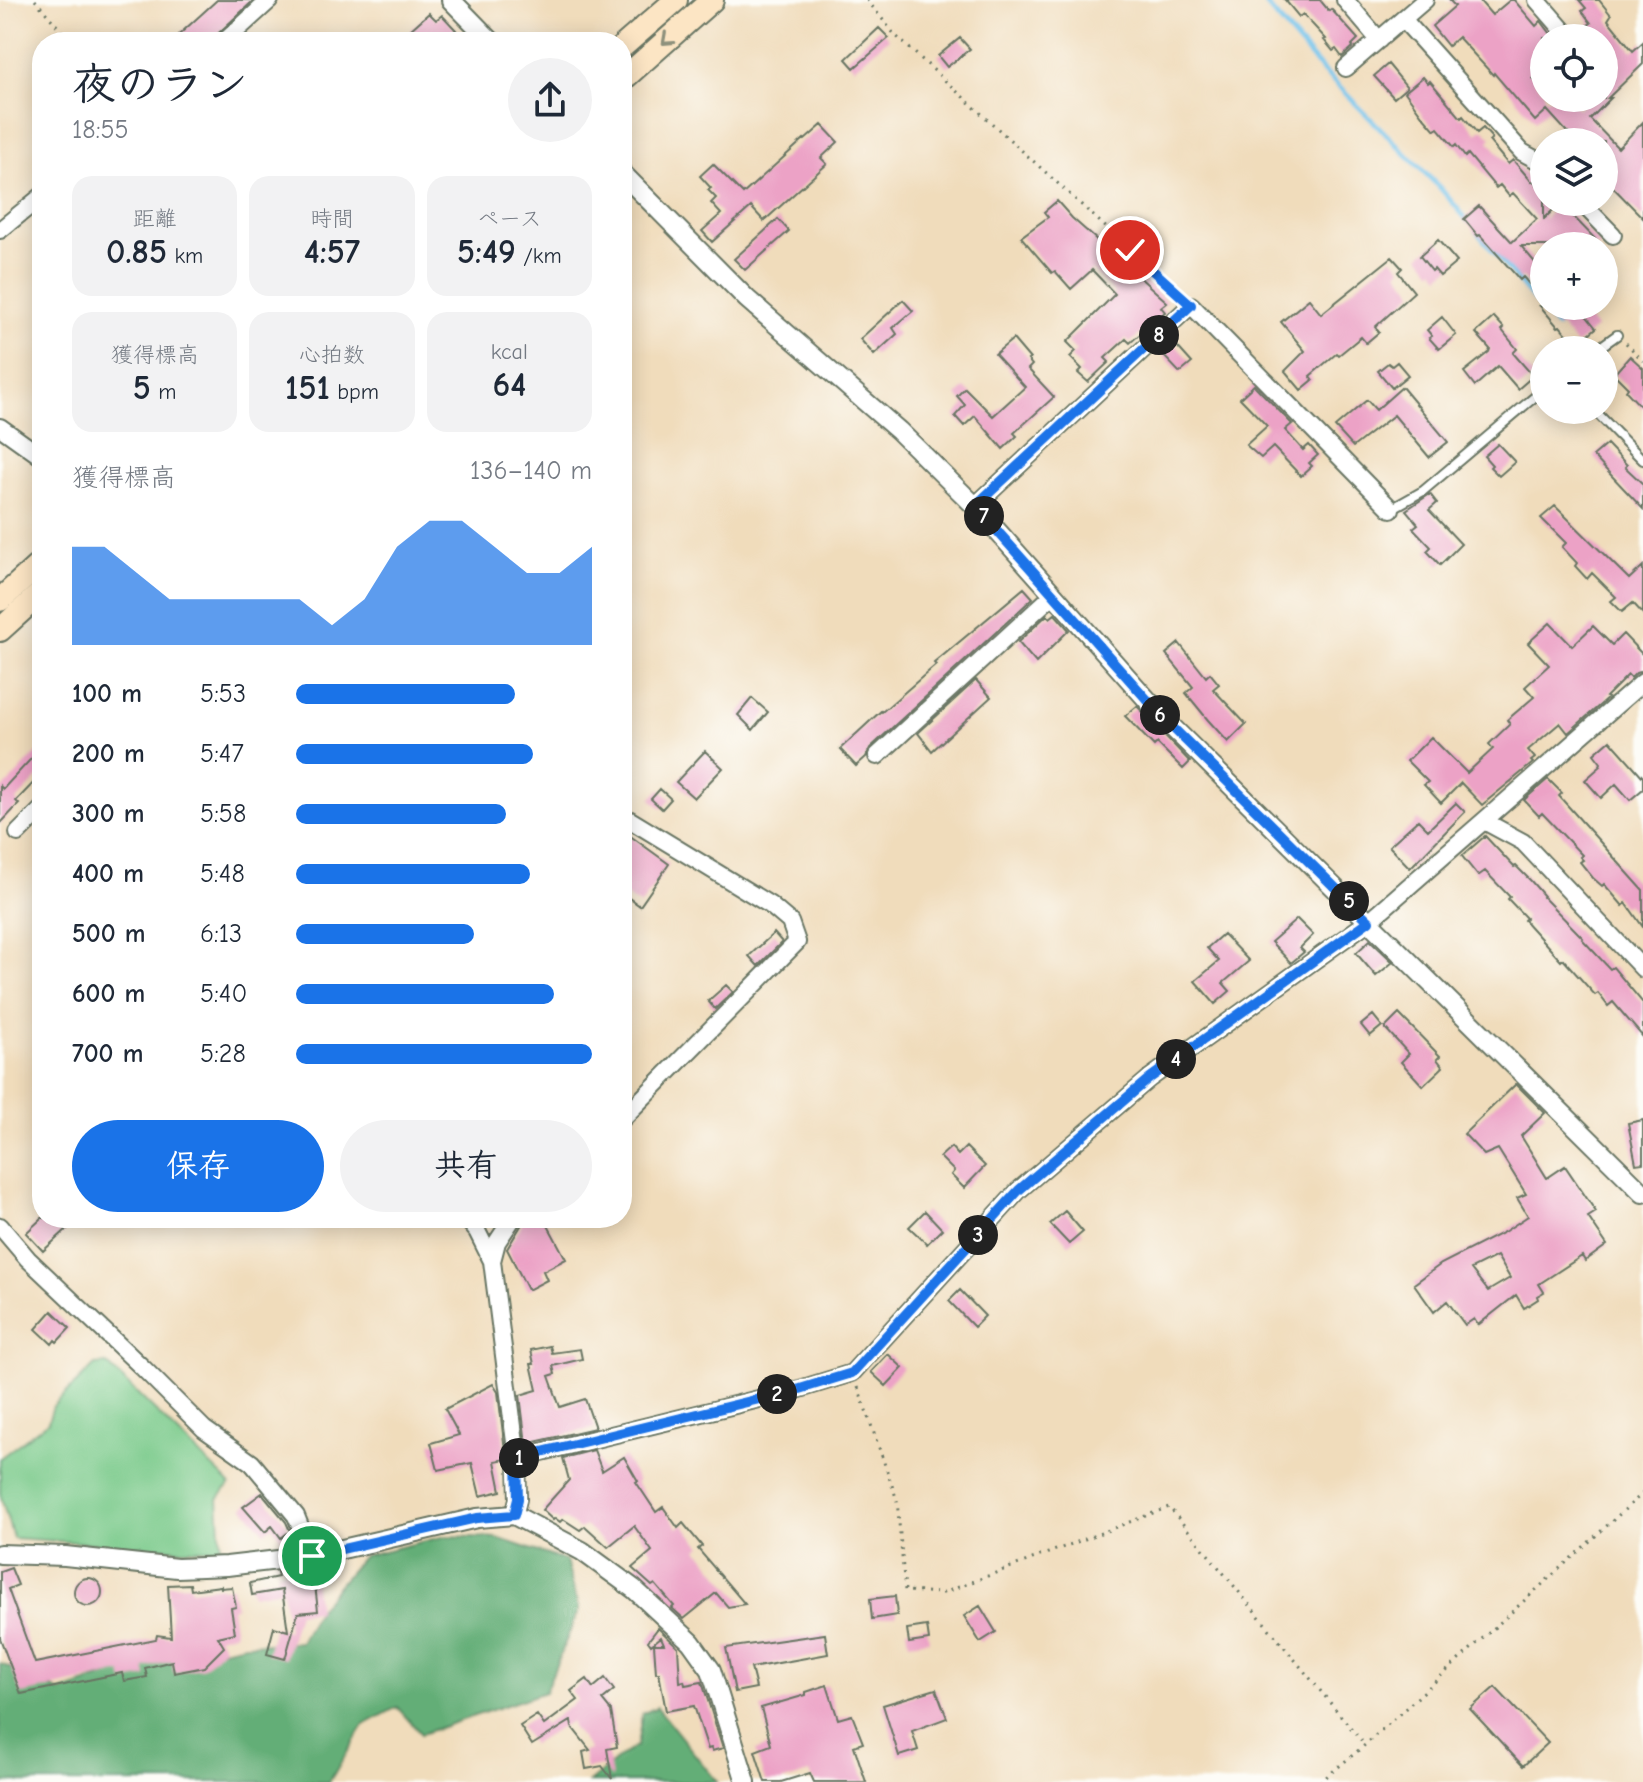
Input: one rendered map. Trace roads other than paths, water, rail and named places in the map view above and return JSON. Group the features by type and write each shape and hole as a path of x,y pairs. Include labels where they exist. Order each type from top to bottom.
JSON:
{"main road":[{"path":"632,38 676,0"},
{"path":"632,71 712,0"},
{"path":"0,600 32,571"},
{"path":"0,630 32,601"}],"street":[{"path":"235,32 270,0"},
{"path":"451,0 482,32"},
{"path":"1345,0 1379,40"},
{"path":"1346,68 1425,0"},
{"path":"1537,0 1558,24"},
{"path":"1403,19 1522,152 1530,156"},
{"path":"632,183 747,299 899,431 975,506 1167,722 1643,1193"},
{"path":"0,230 32,204"},
{"path":"1595,216 1610,232"},
{"path":"975,506 1191,305 1391,509"},
{"path":"0,427 32,450"},
{"path":"877,756 1054,594"},
{"path":"517,1458 800,1389 852,1373 1019,1190 1150,1078 1369,921 1643,682"},
{"path":"18,833 32,819"},
{"path":"632,821 770,905 790,922 797,942 632,1109"},
{"path":"1484,821 1523,842 1643,969"},
{"path":"0,1226 28,1259 204,1429 252,1463 296,1516 312,1556"},
{"path":"474,1228 492,1261 517,1458 518,1499 514,1515"},
{"path":"492,1261 497,1242 506,1228"},
{"path":"0,1554 65,1556 177,1568 227,1566 312,1556 477,1518 514,1515 582,1551 634,1589 691,1642 711,1670 746,1782"}],"lane":[{"path":"1391,509 1423,491 1530,401"},
{"path":"1608,424 1643,460"}],"waterway":[{"path":"1262,0 1324,72 1441,189 1468,221"},
{"path":"1477,232 1556,326"}]}
